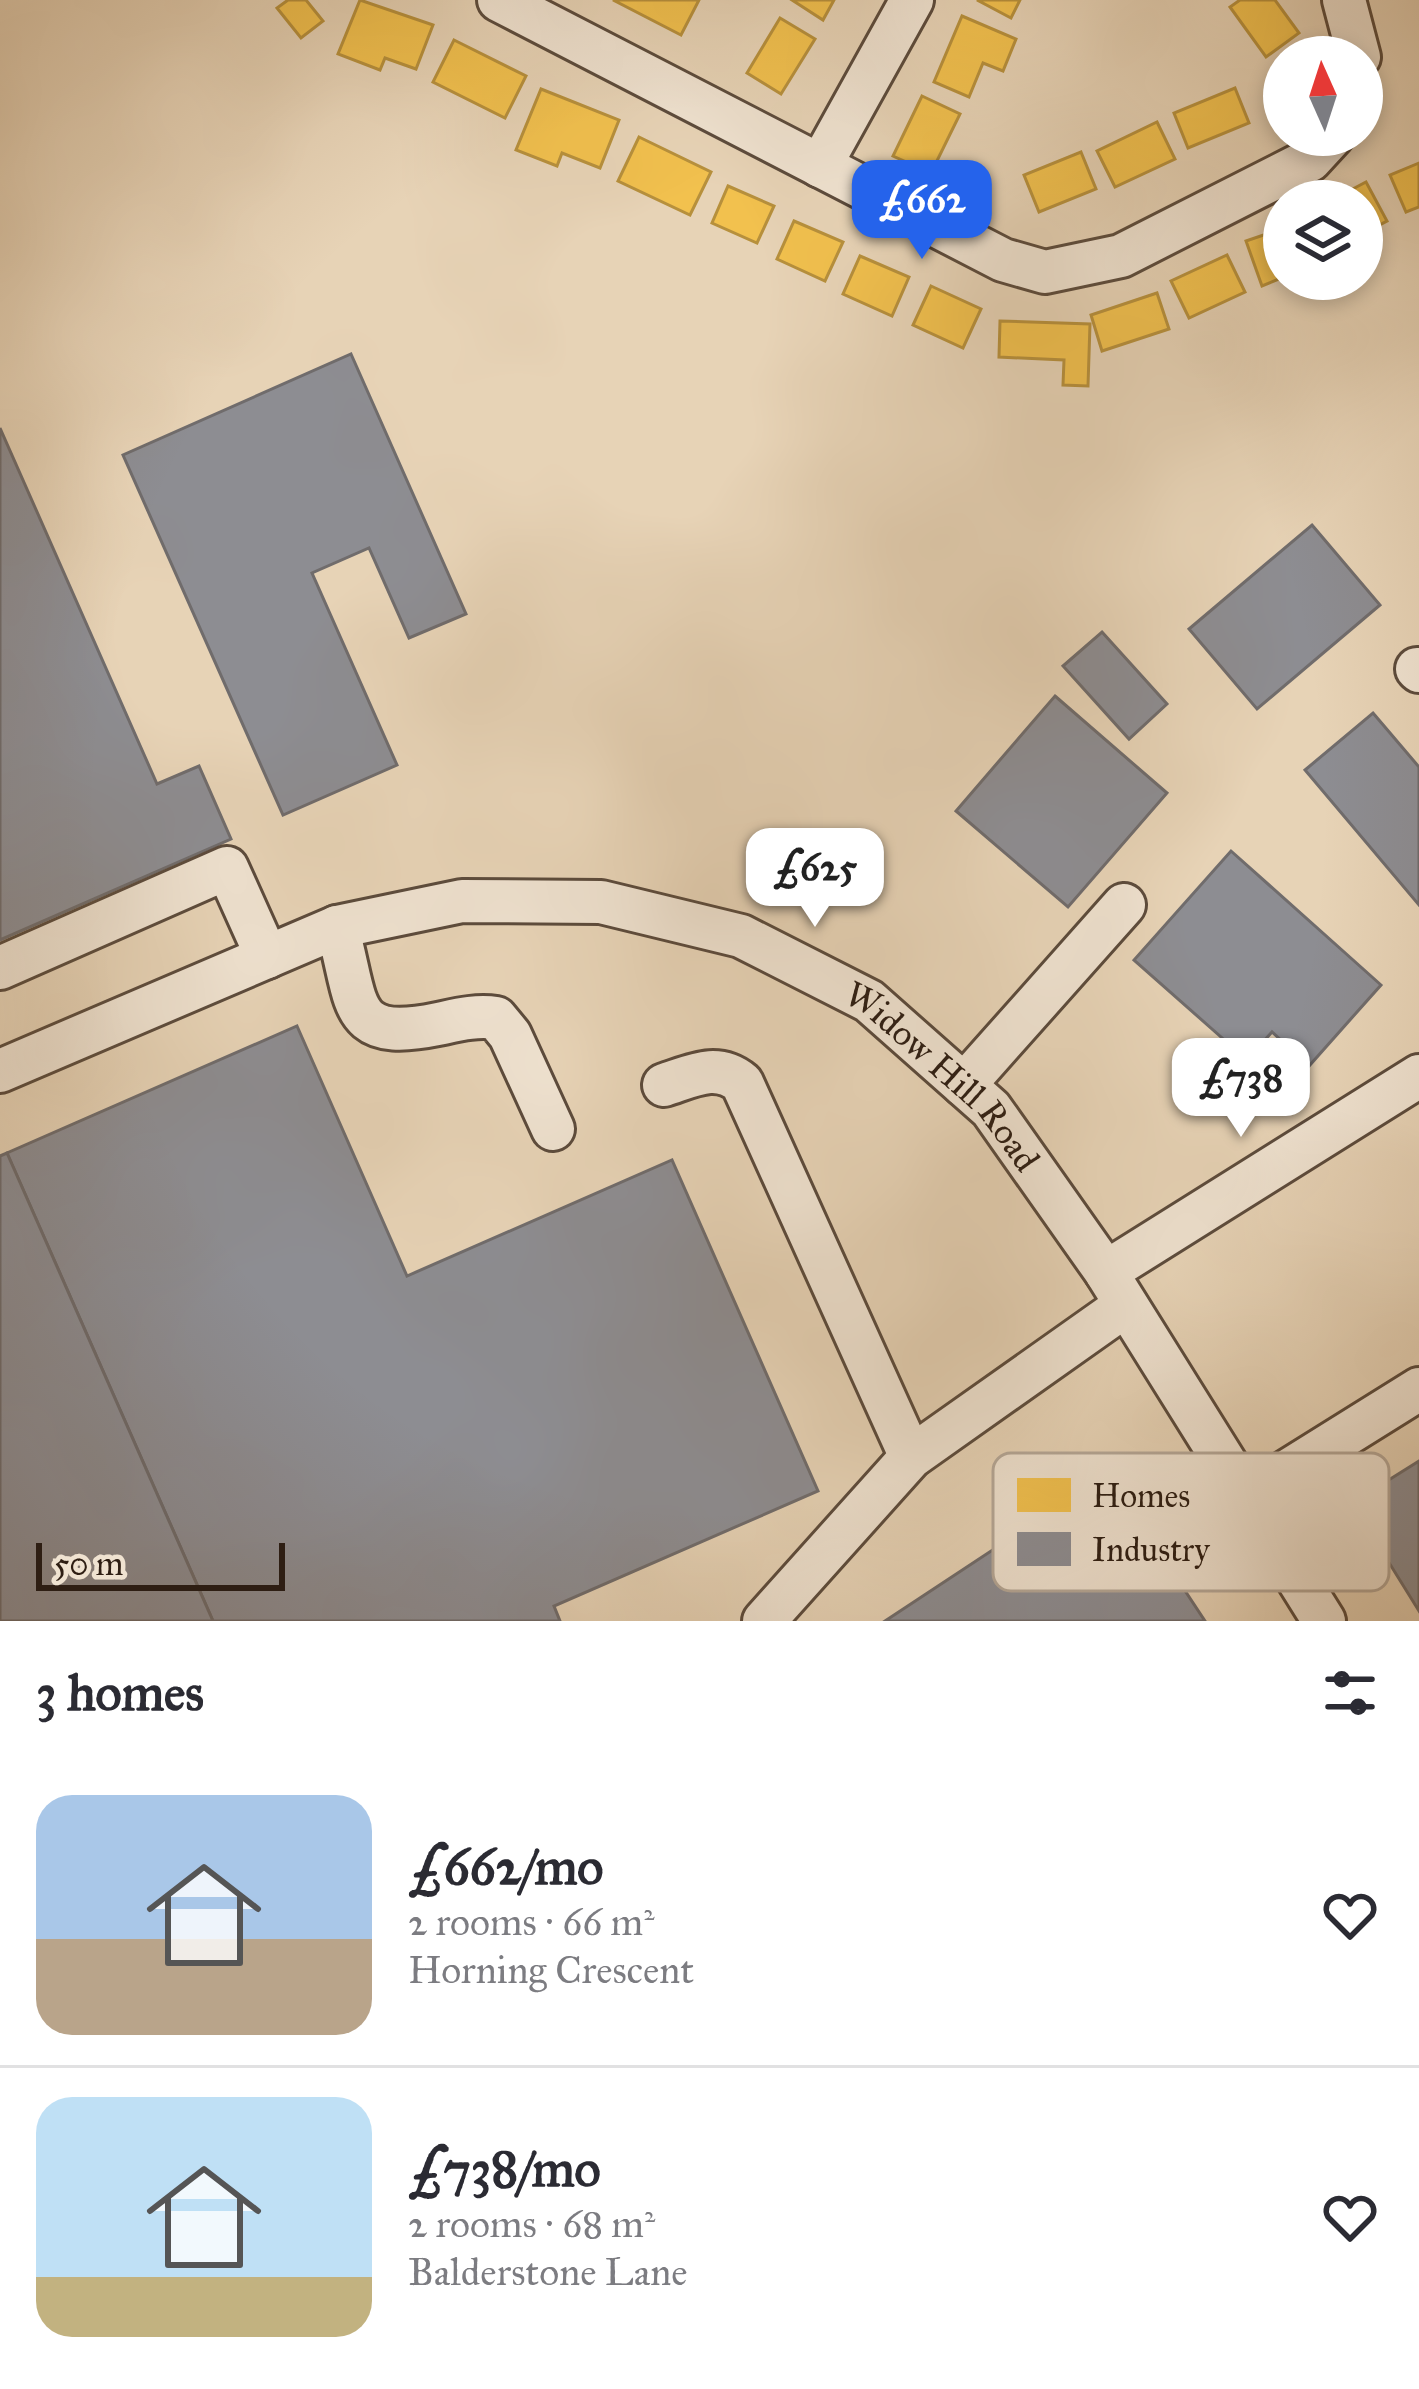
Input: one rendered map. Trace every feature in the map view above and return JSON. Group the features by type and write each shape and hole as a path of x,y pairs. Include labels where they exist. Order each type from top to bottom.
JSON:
{"street":[{"path":"499,0 1003,260 1046,272 1121,256 1314,156"},
{"path":"820,166 912,0"},
{"path":"1344,0 1353,36"},
{"path":"0,968 227,868 267,957"},
{"name":"Widow Hill Road","path":"0,1071 337,927 462,901 601,902 741,936 869,1001 992,1109 1116,1288 1219,1453"},
{"path":"964,1085 1124,905"},
{"path":"337,927 362,1016 374,1028 398,1032 474,1017 496,1018 510,1035 554,1129"},
{"path":"664,1085 709,1070 729,1072 742,1083 911,1457"},
{"path":"764,1621 911,1457 1116,1288 1419,1076"},
{"path":"1316,1453 1419,1389"},
{"name":"Widow Hill Road","path":"1305,1591 1324,1621"}],"building: Homes":[{"path":"288,0 306,0 323,21 301,38 277,8"},
{"path":"360,0 433,25 416,69 385,58 380,70 338,54"},
{"path":"613,0 699,0 681,35"},
{"path":"792,0 834,0 823,20"},
{"path":"977,0 1020,0 1011,18"},
{"path":"1240,0 1275,0 1299,33 1263,36 1263,53 1230,7"},
{"path":"962,16 1016,39 1003,71 983,63 969,97 934,82"},
{"path":"780,18 815,39 781,94 747,73"},
{"path":"454,40 526,76 505,118 433,82"},
{"path":"1235,88 1249,123 1188,148 1174,113"},
{"path":"541,89 619,120 600,168 562,153 557,166 516,150"},
{"path":"922,96 960,114 931,173 893,156"},
{"path":"1157,122 1175,159 1115,187 1097,151"},
{"path":"639,137 711,172 690,215 618,181"},
{"path":"1081,152 1096,189 1039,212 1024,175"},
{"path":"1419,163 1419,207 1406,212 1390,175"},
{"path":"728,186 774,206 757,243 712,223"},
{"path":"794,221 843,242 825,281 777,259"},
{"path":"1263,235 1262,286 1246,241"},
{"path":"1227,255 1245,292 1189,318 1171,281"},
{"path":"860,256 909,277 892,316 843,294"},
{"path":"931,286 981,309 963,348 913,325"},
{"path":"1157,293 1169,329 1102,351 1091,315"},
{"path":"1000,321 1090,324 1088,386 1063,385 1064,360 999,357"}],"building: Industry":[{"path":"351,354 466,614 409,638 369,548 312,573 397,765 283,815 123,455"},
{"path":"0,428 157,784 199,766 231,839 0,940"},
{"path":"1312,525 1380,605 1257,709 1189,629"},
{"path":"1102,632 1167,704 1129,739 1063,666"},
{"path":"1055,696 1167,793 1068,907 956,811"},
{"path":"1373,713 1419,767 1419,905 1305,770"},
{"path":"1231,851 1381,985 1309,1066 1272,1032 1247,1060 1134,960"},
{"path":"297,1026 407,1276 672,1160 818,1491 554,1606 560,1621 213,1621 7,1153"},
{"path":"7,1153 213,1621 0,1621 0,1156"},
{"path":"1419,1461 1419,1611 1389,1563 1389,1480"},
{"path":"993,1550 993,1591 1185,1591 1205,1621 885,1621"}]}
